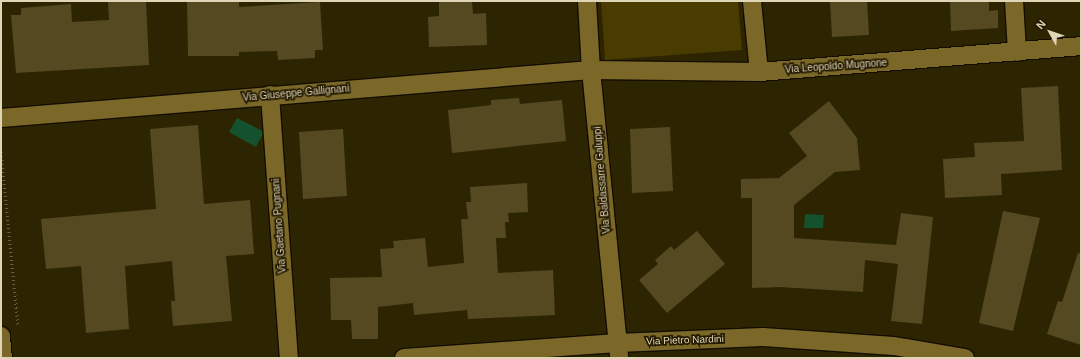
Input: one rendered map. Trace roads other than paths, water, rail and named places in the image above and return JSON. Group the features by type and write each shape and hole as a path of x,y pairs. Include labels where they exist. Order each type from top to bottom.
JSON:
{"street":[{"name":"Via Baldassarre Galuppi","path":"587,1 591,70 618,350"},
{"path":"752,1 759,72"},
{"path":"1014,1 1017,52"},
{"name":"Via Leopoldo Mugnone","path":"591,70 759,72 1081,46"},
{"name":"Via Giuseppe Gallignani","path":"1,118 591,70"},
{"name":"Via Gaetano Pugnani","path":"270,95 289,358"},
{"path":"1,336 3,358"},
{"name":"Via Pietro Nardini","path":"404,358 618,350 763,337 894,346 965,358"}]}
